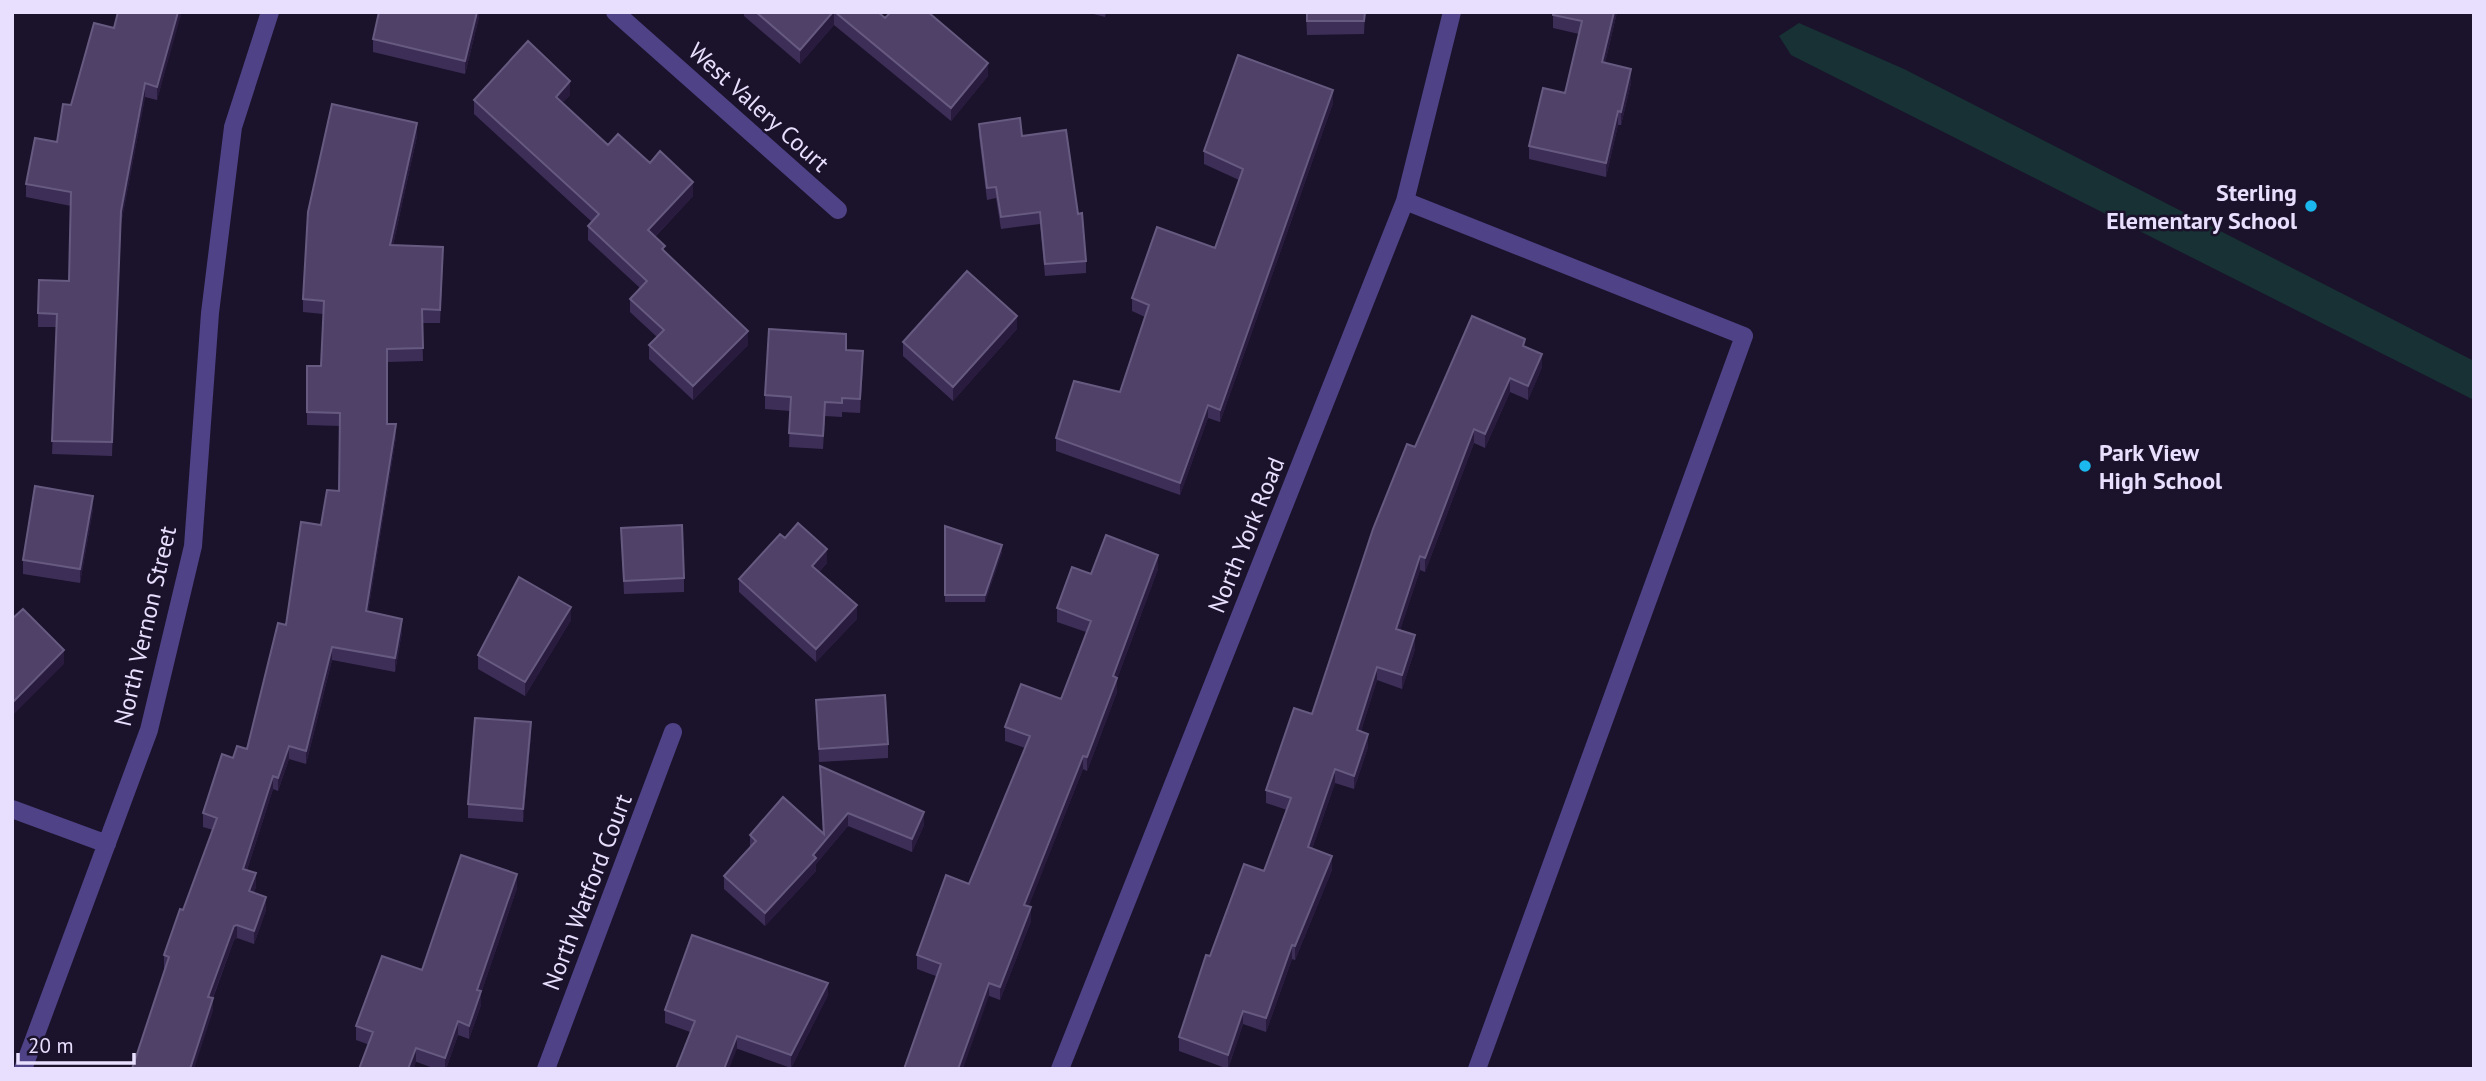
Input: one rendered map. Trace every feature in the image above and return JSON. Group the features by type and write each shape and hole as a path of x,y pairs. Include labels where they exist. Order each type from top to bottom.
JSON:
{"street":[{"name":"North Vernon Street","path":"23,1069 149,730 193,546 210,313 233,127 270,12"},
{"name":"West Valery Court","path":"615,12 838,211"},
{"name":"North York Road","path":"1060,1069 1405,201 1452,12"},
{"path":"1405,201 1744,336 1477,1069"},
{"name":"North Watford Court","path":"546,1069 673,732"},
{"path":"12,809 107,845"}],"green space":[{"path":"1799,23 1904,69 2474,361 2474,400 1791,55 1779,36"}],"building":[{"path":"118,12 178,12 157,87 145,83 121,211 112,442 52,441 57,314 38,313 39,280 69,281 71,192 26,184 35,138 57,142 63,104 71,105 94,23 114,28"},
{"path":"379,12 477,12 465,61 373,39"},
{"path":"756,12 833,12 800,50"},
{"path":"835,12 878,12 885,18 891,12 928,12 988,63 951,108"},
{"path":"1307,12 1365,12 1364,21 1307,21"},
{"path":"1553,12 1614,12 1602,62 1631,69 1606,163 1529,146 1543,88 1565,93 1582,21 1553,15"},
{"path":"528,41 570,81 556,97 608,145 618,134 650,163 660,151 693,182 648,230 665,246 662,249 748,331 693,386 649,345 664,330 630,299 647,281 588,226 599,214 474,100"},
{"path":"1238,55 1333,90 1220,410 1208,405 1180,483 1056,438 1074,381 1120,392 1149,305 1132,298 1157,227 1215,248 1243,169 1204,151"},
{"path":"332,104 417,123 390,245 443,247 440,310 422,309 423,348 387,349 387,424 396,424 366,611 402,619 395,658 332,647 306,751 289,746 278,778 273,776 243,869 256,873 249,891 266,897 254,931 234,926 208,997 213,998 190,1069 132,1069 169,957 164,955 217,818 203,813 222,754 233,758 237,746 247,749 278,623 286,625 301,522 321,525 327,490 339,491 340,413 307,412 307,366 321,366 324,301 303,299 308,212"},
{"path":"1020,118 1022,136 1066,130 1078,214 1082,213 1086,261 1045,264 1040,212 1001,217 996,187 987,188 979,124"},
{"path":"967,271 1017,316 953,387 903,342"},
{"path":"1472,316 1525,339 1523,346 1542,354 1528,386 1510,378 1485,434 1474,429 1425,558 1420,556 1396,629 1415,635 1402,675 1377,667 1357,730 1368,734 1354,776 1335,769 1308,847 1332,856 1295,946 1292,945 1266,1018 1243,1011 1228,1055 1179,1037 1206,955 1210,956 1244,864 1264,871 1291,798 1266,790 1294,708 1312,714 1373,529 1407,444 1415,447"},
{"path":"769,329 846,334 846,350 863,351 860,399 842,398 842,403 825,402 823,436 789,433 791,397 765,395"},
{"path":"35,486 93,496 80,569 23,560"},
{"path":"798,523 827,549 812,566 857,605 816,649 739,579 780,534 785,538"},
{"path":"682,525 684,578 624,581 621,528"},
{"path":"945,526 1002,545 985,595 945,595"},
{"path":"1106,535 1158,555 1113,676 1117,678 1087,757 1083,756 1024,905 1031,907 1000,987 989,983 958,1069 904,1069 941,964 917,955 946,875 969,884 1030,736 1005,727 1021,684 1061,699 1091,621 1057,608 1072,567 1091,574"},
{"path":"519,577 571,607 525,682 478,655"},
{"path":"23,609 64,650 12,703 12,619"},
{"path":"885,695 888,744 819,749 816,700"},
{"path":"475,718 531,722 523,809 468,804"},
{"path":"820,766 924,812 912,839 848,813 813,855 816,858 765,913 724,876 756,841 750,835 783,797 824,834"},
{"path":"461,855 517,874 477,990 481,991 469,1026 458,1021 445,1058 416,1048 408,1069 359,1069 373,1032 356,1026 382,956 422,970"},
{"path":"692,935 828,983 791,1055 737,1036 724,1069 676,1069 695,1021 665,1010"}],"place":[{"name":"Sterling Elementary School","path":"2311,206"},
{"name":"Park View High School","path":"2085,466"}]}
